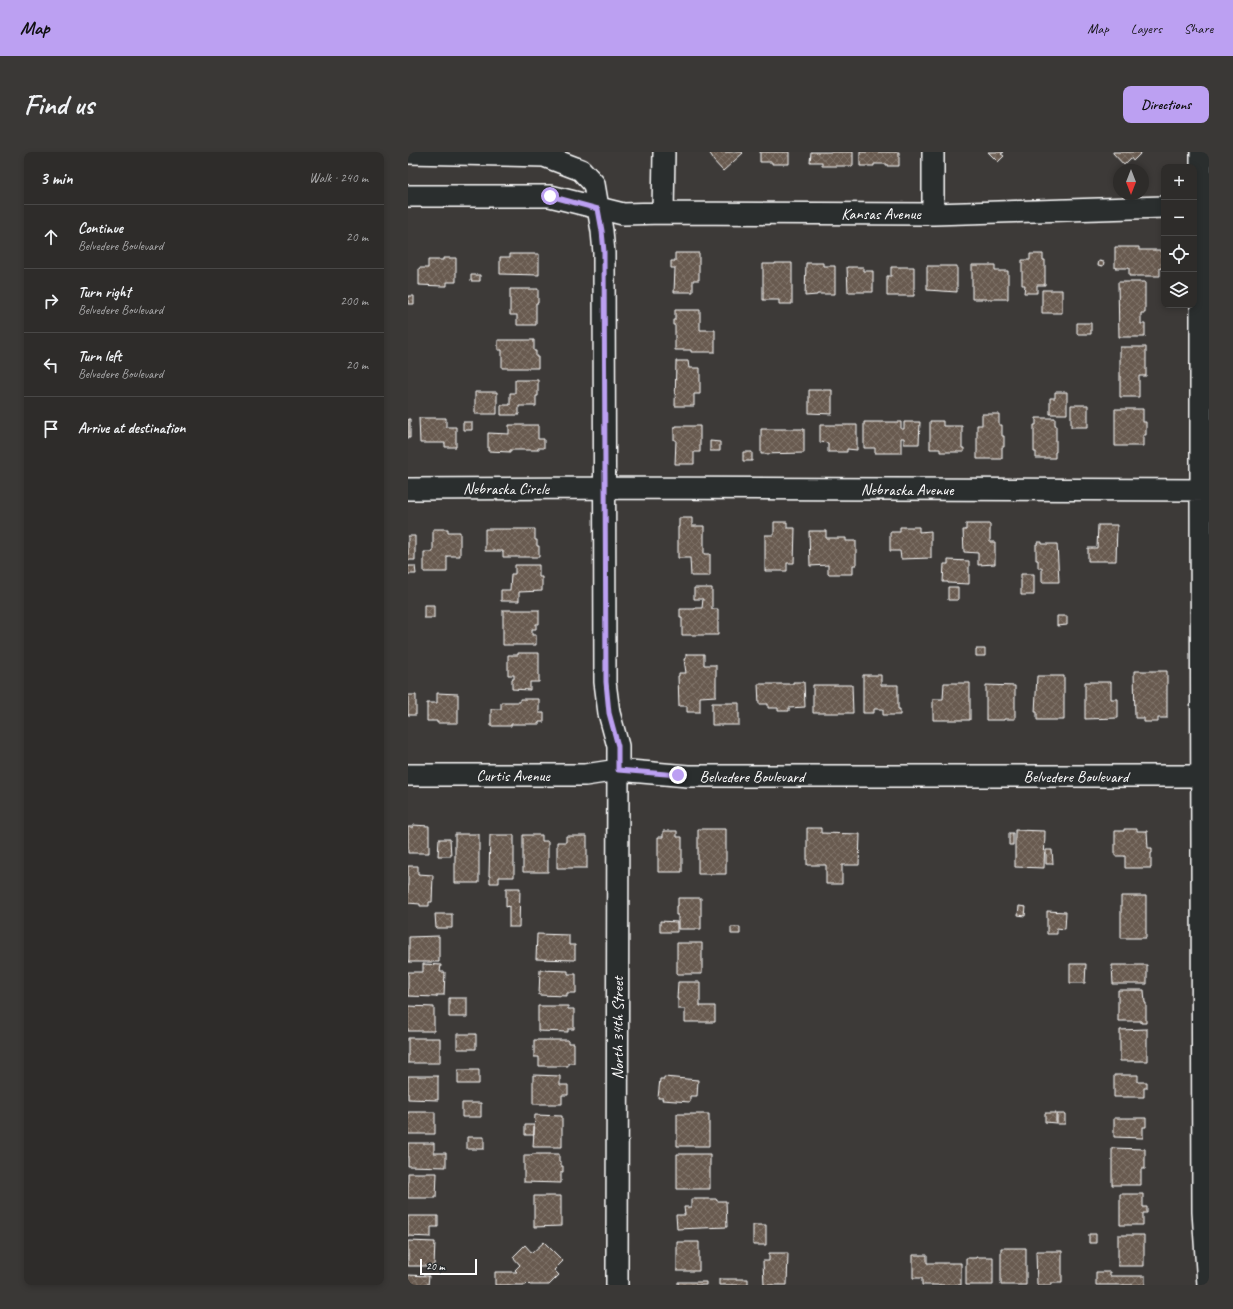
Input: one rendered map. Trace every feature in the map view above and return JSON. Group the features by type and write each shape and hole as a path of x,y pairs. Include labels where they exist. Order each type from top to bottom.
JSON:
{"street":[{"path":"663,213 664,152"},
{"path":"933,152 933,214"},
{"path":"1201,152 1205,490 1203,1212 1208,1285"},
{"path":"408,153 544,156 581,170 594,184 604,252 606,682 609,713 618,746 618,770"},
{"path":"408,196 550,196 598,209"},
{"name":"Kansas Avenue","path":"598,209 622,214 933,214 1161,207"},
{"name":"Nebraska Avenue","path":"604,488 1205,490"},
{"name":"Nebraska Circle","path":"408,489 604,488"},
{"name":"Curtis Avenue","path":"408,775 585,775 618,770"},
{"name":"Belvedere Boulevard","path":"618,770 688,776 1205,776"},
{"name":"North 34th Street","path":"617,1285 618,770"}],"building":[{"path":"709,152 743,153 723,171 712,159 713,158"},
{"path":"760,152 789,152 789,164 760,162"},
{"path":"811,152 853,152 853,166 822,166 822,162 810,162"},
{"path":"860,152 899,152 899,166 874,164 874,166 860,166"},
{"path":"988,152 1004,152 1001,154 1004,156 998,162"},
{"path":"1142,152 1133,161 1131,158 1125,164 1123,164 1113,153"},
{"path":"1115,247 1139,247 1139,250 1160,250 1161,252 1160,276 1129,276 1129,268 1115,268"},
{"path":"675,253 699,253 699,280 693,280 693,292 674,292 675,268 671,268 671,261 675,261"},
{"path":"510,254 539,254 539,275 500,274 500,257 510,257"},
{"path":"1030,254 1043,254 1043,260 1045,260 1045,285 1037,285 1037,293 1024,293 1025,285 1022,285 1022,260 1030,260"},
{"path":"443,258 456,258 456,282 447,282 447,286 419,285 419,268 428,268 428,260 443,260"},
{"path":"1099,261 1104,262 1103,266 1098,265"},
{"path":"792,263 792,304 779,304 779,300 763,300 763,264"},
{"path":"806,263 823,263 823,266 835,266 835,294 805,296"},
{"path":"972,265 995,265 995,271 1008,271 1008,299 972,299"},
{"path":"927,266 957,266 957,292 927,290"},
{"path":"847,267 863,267 863,271 873,271 873,292 848,292"},
{"path":"891,267 914,267 914,296 887,296 887,276 891,276"},
{"path":"471,275 480,275 480,281 471,281"},
{"path":"1118,282 1145,282 1145,313 1141,313 1141,324 1145,324 1145,337 1119,337"},
{"path":"510,289 538,289 538,303 536,303 536,325 517,325 517,315 510,315"},
{"path":"1042,290 1062,290 1062,313 1042,313"},
{"path":"408,296 414,296 414,304 408,304"},
{"path":"675,310 700,310 700,330 715,330 715,352 675,350 675,325 673,325 673,320 675,320"},
{"path":"1077,323 1091,323 1091,334 1077,334"},
{"path":"498,340 534,340 534,351 536,351 536,357 538,357 538,368 502,368 502,350 498,350"},
{"path":"1120,347 1146,347 1146,376 1139,376 1139,397 1120,397"},
{"path":"676,361 688,361 689,368 700,368 700,394 694,394 694,406 675,406"},
{"path":"515,380 538,380 538,396 536,396 536,406 519,406 519,415 501,415 501,405 510,405 510,393 515,393"},
{"path":"809,390 832,390 832,414 809,413"},
{"path":"475,392 497,392 497,414 475,414"},
{"path":"1055,392 1067,392 1067,414 1050,414 1050,398 1055,398"},
{"path":"1071,405 1088,405 1088,427 1071,427"},
{"path":"1115,409 1143,409 1143,422 1146,422 1146,435 1143,435 1143,446 1115,446"},
{"path":"982,414 999,414 999,425 1002,425 1002,436 1004,436 1002,459 977,459 977,425 982,425"},
{"path":"419,418 446,418 446,427 456,427 456,447 445,447 445,443 420,443"},
{"path":"1036,418 1055,418 1055,458 1036,458 1036,452 1034,452 1034,425 1036,425"},
{"path":"408,419 410,419 410,438 408,438"},
{"path":"930,421 943,421 943,426 962,426 962,448 964,448 964,452 940,452 940,449 930,449"},
{"path":"463,422 472,422 472,430 463,430"},
{"path":"864,422 901,422 901,429 904,429 904,422 920,422 919,444 904,444 904,438 901,438 901,453 875,453 875,448 864,448"},
{"path":"509,425 538,425 538,439 544,439 544,448 538,448 538,450 510,450 510,452 488,451 488,433 509,434"},
{"path":"820,425 857,425 857,450 847,449 847,452 828,452 828,443 820,442"},
{"path":"700,426 700,452 694,452 694,464 675,464 676,440 674,440 674,427"},
{"path":"761,429 804,429 804,453 761,454"},
{"path":"710,441 720,442 720,451 710,451"},
{"path":"743,452 752,452 752,461 743,461"},
{"path":"679,518 692,518 692,526 704,526 704,554 710,554 710,576 691,576 690,558 678,558"},
{"path":"774,522 787,522 787,528 795,528 794,563 787,563 787,571 765,571 765,535 774,535"},
{"path":"966,524 990,524 990,542 995,542 995,564 978,565 978,553 964,552 963,530 966,530"},
{"path":"1098,525 1117,525 1116,561 1088,561 1088,548 1097,548"},
{"path":"900,527 919,527 919,532 931,531 931,558 901,559 900,551 890,551 890,532 900,532"},
{"path":"433,529 448,529 448,532 460,532 460,556 447,556 447,572 424,572 424,552 433,552"},
{"path":"485,529 535,529 535,540 537,540 537,546 539,546 539,557 503,557 503,551 485,551"},
{"path":"809,531 826,531 826,538 846,538 846,541 856,541 856,565 853,565 853,574 828,574 828,565 810,566"},
{"path":"408,536 415,536 415,560 408,560"},
{"path":"1038,542 1042,542 1042,544 1057,544 1059,582 1042,582 1042,568 1038,568 1038,560 1036,560 1036,544 1038,544"},
{"path":"948,560 969,561 969,584 943,582 944,564 948,564"},
{"path":"515,565 539,565 539,577 542,577 542,591 519,592 519,601 501,601 501,590 510,590 511,574 515,574"},
{"path":"408,566 415,566 416,574 408,574"},
{"path":"1021,574 1034,574 1034,595 1021,595"},
{"path":"948,587 958,587 958,600 948,600"},
{"path":"694,588 712,588 712,609 718,609 718,635 682,635 682,618 680,618 680,609 702,608 703,599 694,599"},
{"path":"424,605 434,605 434,618 424,618"},
{"path":"503,610 539,610 539,624 536,624 536,629 532,629 532,635 536,635 536,645 503,645"},
{"path":"1057,616 1067,616 1067,625 1057,626"},
{"path":"976,649 985,649 985,656 976,656"},
{"path":"518,653 539,653 539,682 530,682 530,690 512,689 512,679 514,679 514,675 508,675 508,655 518,655"},
{"path":"686,654 704,654 704,665 716,665 716,696 700,697 700,712 687,712 687,706 679,706 678,676 679,673 686,673 684,659 686,659"},
{"path":"1134,671 1167,671 1167,718 1158,718 1158,722 1144,722 1144,718 1135,718"},
{"path":"863,675 881,675 881,685 898,685 898,709 900,709 900,715 883,715 883,709 874,709 874,713 863,713"},
{"path":"1037,676 1064,676 1064,720 1037,720 1037,712 1035,712"},
{"path":"793,682 804,682 805,707 789,708 789,711 778,711 778,708 768,708 768,704 759,704 758,684 793,684"},
{"path":"1085,682 1111,682 1111,699 1118,699 1118,718 1085,719"},
{"path":"944,683 970,683 970,720 933,720 933,699 943,699"},
{"path":"813,685 852,685 853,713 813,713"},
{"path":"986,685 1015,686 1015,719 986,720"},
{"path":"437,693 458,694 458,723 437,723 437,721 427,721 427,703 437,703"},
{"path":"408,695 416,695 416,715 408,715"},
{"path":"520,699 539,699 539,713 544,713 544,722 539,722 539,724 491,726 491,709 501,709 501,702 520,702"},
{"path":"712,703 739,703 739,725 712,725"},
{"path":"413,825 429,826 429,853 408,853 408,827 413,827"},
{"path":"807,828 821,828 821,833 860,834 859,865 842,865 842,884 826,884 826,865 807,865"},
{"path":"698,829 726,829 726,874 698,874"},
{"path":"1124,829 1147,831 1148,848 1152,848 1151,868 1125,868 1125,856 1115,856 1115,831 1124,831"},
{"path":"1015,830 1045,831 1044,868 1015,867"},
{"path":"663,831 677,831 677,837 682,837 682,872 658,872 658,837 663,837"},
{"path":"1009,833 1013,833 1013,845 1009,845"},
{"path":"455,834 479,834 479,883 455,883"},
{"path":"490,835 514,835 514,877 499,877 499,883 490,883"},
{"path":"523,835 542,835 542,841 548,841 548,872 523,872"},
{"path":"566,836 587,836 587,868 557,868 557,842 566,842"},
{"path":"439,839 450,839 451,856 438,856"},
{"path":"1046,850 1052,850 1053,864 1046,864"},
{"path":"408,866 418,866 418,874 433,875 432,902 429,902 429,906 420,906 420,904 408,903"},
{"path":"506,888 520,888 519,927 509,927 509,906 506,907"},
{"path":"1121,896 1146,896 1146,938 1121,938"},
{"path":"678,898 701,898 701,929 678,929 678,915 676,915 676,906 678,906"},
{"path":"1019,906 1026,907 1025,916 1018,915"},
{"path":"1047,911 1066,912 1065,929 1057,928 1057,934 1047,934"},
{"path":"435,914 452,914 452,928 436,928"},
{"path":"660,921 677,922 677,932 660,932"},
{"path":"731,927 740,927 740,934 731,934"},
{"path":"537,934 569,935 569,945 575,945 575,960 536,959"},
{"path":"439,936 439,962 409,962 409,937"},
{"path":"677,943 702,943 702,974 677,974"},
{"path":"423,964 441,965 440,972 445,972 444,995 437,995 437,997 408,996 408,972 423,972"},
{"path":"1070,964 1086,964 1085,983 1070,983"},
{"path":"1112,965 1147,965 1147,984 1113,984"},
{"path":"540,970 568,971 568,974 576,974 576,993 567,993 567,996 539,995"},
{"path":"678,982 700,982 700,1006 715,1006 715,1022 685,1022 685,1009 678,1009"},
{"path":"1118,990 1144,990 1146,1003 1146,1023 1141,1023 1141,1021 1118,1021"},
{"path":"449,998 467,998 467,1017 449,1017"},
{"path":"408,1006 434,1007 434,1031 408,1031"},
{"path":"538,1006 568,1006 568,1009 574,1009 574,1029 568,1029 568,1032 538,1031"},
{"path":"1147,1029 1147,1061 1120,1061 1120,1030"},
{"path":"457,1034 476,1034 476,1049 457,1049"},
{"path":"408,1038 440,1038 440,1063 408,1063"},
{"path":"534,1040 568,1040 568,1043 574,1043 574,1063 568,1063 568,1066 539,1066 539,1057 534,1057"},
{"path":"458,1070 479,1070 479,1084 458,1084"},
{"path":"533,1075 560,1076 560,1085 568,1085 568,1095 562,1095 562,1104 533,1104"},
{"path":"1114,1075 1138,1075 1138,1082 1147,1082 1147,1088 1144,1088 1144,1097 1114,1097"},
{"path":"408,1076 438,1076 438,1100 408,1099"},
{"path":"664,1077 698,1080 697,1096 690,1096 690,1102 662,1100 663,1098 658,1098 660,1079 664,1079"},
{"path":"462,1103 481,1103 481,1117 462,1117"},
{"path":"408,1112 435,1112 435,1134 408,1134"},
{"path":"1045,1113 1056,1113 1056,1123 1045,1122"},
{"path":"677,1114 709,1114 709,1146 677,1146"},
{"path":"1057,1114 1065,1114 1065,1124 1057,1124"},
{"path":"535,1115 562,1116 562,1147 533,1147"},
{"path":"1114,1118 1146,1118 1146,1127 1143,1127 1143,1138 1114,1137"},
{"path":"525,1125 534,1125 534,1135 525,1135"},
{"path":"467,1137 484,1137 484,1149 467,1149"},
{"path":"408,1143 434,1143 434,1153 446,1153 446,1167 408,1166"},
{"path":"1112,1148 1145,1149 1145,1169 1141,1169 1141,1185 1112,1185"},
{"path":"559,1154 559,1162 561,1162 561,1166 563,1166 563,1172 561,1172 561,1183 524,1182 524,1155"},
{"path":"677,1154 710,1154 710,1189 677,1189"},
{"path":"408,1173 437,1173 436,1198 408,1198"},
{"path":"1120,1194 1143,1194 1143,1207 1147,1207 1147,1213 1143,1213 1143,1225 1120,1225"},
{"path":"534,1196 561,1196 561,1226 534,1227"},
{"path":"691,1199 716,1199 717,1201 726,1201 727,1227 677,1229 676,1215 685,1215 684,1207 691,1207"},
{"path":"408,1216 438,1216 438,1227 431,1227 431,1237 408,1236"},
{"path":"753,1225 766,1225 766,1245 753,1245"},
{"path":"1089,1234 1096,1234 1096,1243 1089,1243"},
{"path":"1118,1235 1144,1235 1144,1266 1118,1266"},
{"path":"408,1241 435,1242 434,1266 408,1266"},
{"path":"544,1242 563,1261 554,1270 559,1275 549,1285 530,1285 528,1283 526,1285 495,1285 495,1272 517,1272 515,1270 520,1265 513,1257 525,1245 532,1253"},
{"path":"677,1242 699,1242 699,1271 677,1271"},
{"path":"1001,1248 1026,1248 1026,1285 1001,1285"},
{"path":"1036,1251 1062,1251 1062,1283 1037,1285"},
{"path":"769,1253 788,1253 787,1285 764,1285 763,1261 769,1261"},
{"path":"913,1255 927,1255 927,1263 961,1263 961,1285 922,1285 922,1278 913,1278"},
{"path":"993,1257 993,1285 966,1285 966,1258"},
{"path":"1096,1272 1110,1272 1110,1276 1145,1276 1145,1285 1096,1285"},
{"path":"408,1275 429,1276 428,1285 408,1285"},
{"path":"719,1279 748,1279 748,1285 719,1285"},
{"path":"678,1282 706,1282 706,1285 678,1285"}],"route":[{"path":"550,196 598,209 602,231 604,252 606,682 609,713 618,746 618,770 678,775"}]}
